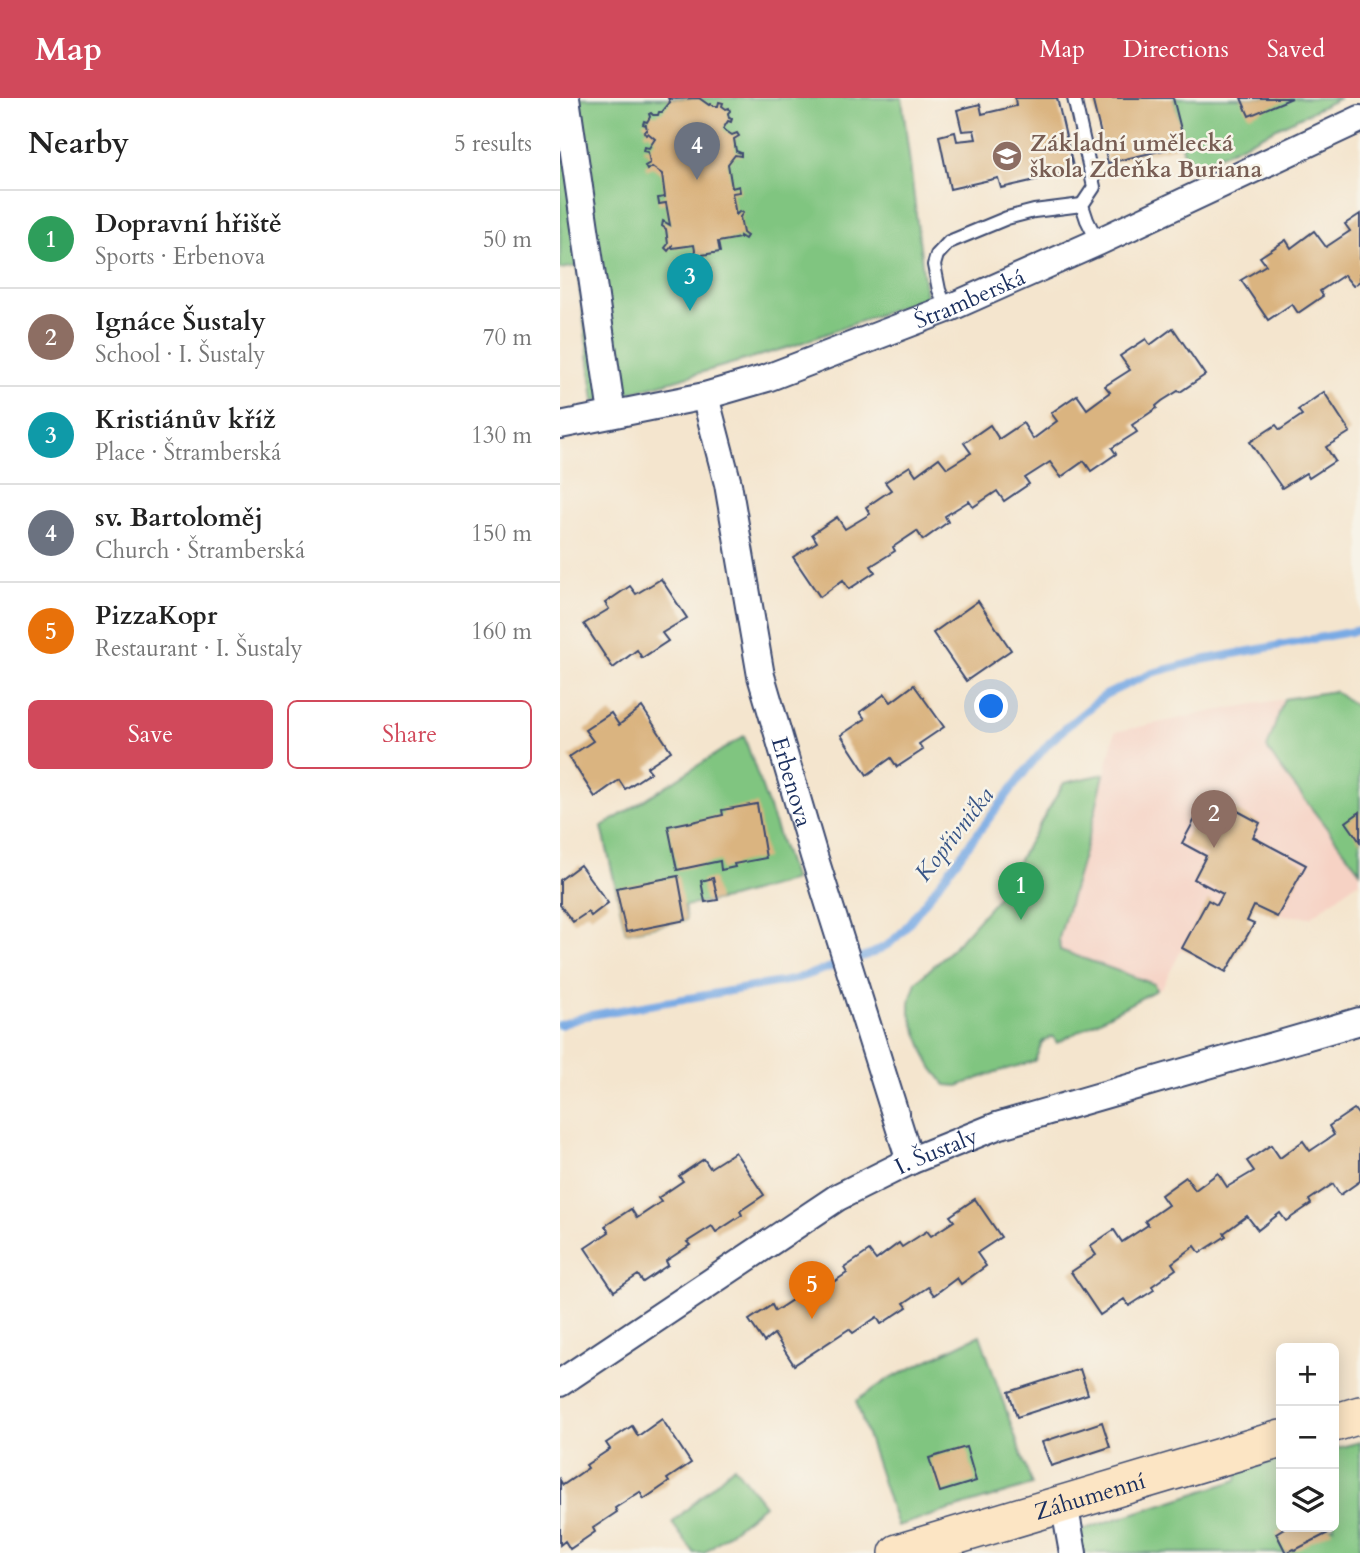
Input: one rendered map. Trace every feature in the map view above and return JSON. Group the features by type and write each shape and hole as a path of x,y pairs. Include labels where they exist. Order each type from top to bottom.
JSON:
{"main road":[{"path":"1339,1421 1360,1415"},
{"name":"Záhumenní","path":"898,1553 1276,1440"}],"street":[{"path":"566,98 612,414"},
{"name":"Štramberská","path":"560,425 705,396 767,378 947,309 1098,242 1360,119"},
{"name":"Erbenova","path":"705,396 728,484 761,676 782,753 910,1161"},
{"name":"I. Šustaly","path":"560,1382 838,1197 910,1161 998,1126 1360,1021"},
{"path":"1064,1503 1073,1553"}],"lane":[{"path":"947,309 939,290 934,265 937,255 948,242 1007,218 1034,211 1082,205 1094,187 1074,98"},
{"path":"1082,205 1098,242"}],"shaded area":[{"path":"1284,699 1267,748 1360,871 1360,880 1311,917 1277,917 1254,906 1247,920 1254,924 1226,972 1182,949 1162,987 1156,990 1154,984 1060,950 1059,938 1092,825 1115,732"}],"green space":[{"path":"560,98 902,98 926,297 793,346 594,401 577,266 560,269"},
{"path":"1173,98 1340,98 1193,166 1184,154"},
{"path":"1334,691 1360,709 1360,871 1267,748 1284,699"},
{"path":"744,736 794,880 731,898 684,906 686,920 626,932 602,827"},
{"path":"1104,774 1059,938 1060,950 1154,984 1156,990 1057,1043 1053,1036 1042,1042 1035,1061 958,1086 946,1085 927,1058 910,1014 910,1001 916,982 952,949 994,902 1064,783"},
{"path":"980,1335 1032,1485 897,1526 856,1401 887,1380"},
{"path":"1360,1442 1360,1553 1083,1553 1079,1531 1237,1480 1238,1472 1276,1461 1276,1532 1339,1532 1339,1447"},
{"path":"734,1466 764,1505 704,1553 694,1553 672,1523"}],"building":[{"path":"668,98 699,98 713,106 718,106 719,102 723,103 722,106 729,108 729,118 732,119 723,129 739,136 734,139 736,151 741,153 741,156 735,155 728,164 732,188 739,186 740,192 732,193 736,215 740,211 743,213 740,217 743,233 747,236 745,239 740,236 718,242 720,252 696,256 694,245 672,246 668,251 665,248 668,244 663,221 670,225 666,203 659,204 658,198 665,197 662,174 652,167 647,170 645,166 650,163 648,152 643,151 644,147 649,148 655,139 648,133 646,135 646,125 643,124 650,117 649,114 658,115 662,112 670,102"},
{"name":"Základní umělecká škola Zdeňka Buriana","path":"1015,98 1057,98 1074,171 1001,188 998,178 950,189 939,136 955,132 957,141 976,139 974,130 962,131 957,110 980,104 982,114 1016,106"},
{"path":"1092,98 1173,98 1185,145 1108,163"},
{"path":"1241,98 1292,98 1249,116"},
{"path":"1360,214 1360,281 1353,286 1344,275 1320,291 1323,296 1298,313 1292,304 1268,320 1241,280 1266,265 1260,257 1286,240 1291,248 1314,231 1326,247 1350,231 1345,224"},
{"path":"1173,328 1205,375 1162,401 1157,408 1132,425 1137,432 1112,448 1116,454 1091,471 1084,461 1061,477 1050,462 1025,478 1029,484 1004,501 997,491 973,507 969,501 945,516 948,522 923,540 917,531 893,547 895,551 871,566 875,572 849,589 843,580 820,597 793,557 817,542 812,534 837,517 845,529 870,514 866,507 891,490 885,482 910,466 916,475 939,458 947,468 971,453 964,443 990,425 999,439 1023,423 1033,439 1057,421 1051,413 1077,395 1087,409 1110,392 1105,386 1130,370 1120,356 1146,339 1150,345"},
{"path":"1324,392 1350,432 1326,447 1335,461 1309,478 1306,473 1282,488 1250,442 1276,425 1280,430 1302,415 1298,410"},
{"path":"661,579 687,618 662,633 668,641 642,658 637,650 613,668 584,624 609,609 605,603 630,586 636,594"},
{"path":"978,601 1011,650 966,681 933,633"},
{"path":"914,685 944,727 919,744 923,750 897,767 891,758 867,775 841,735 865,719 860,712 885,694 891,702"},
{"path":"642,707 671,751 647,767 651,772 625,789 619,780 595,797 569,757 593,741 585,730 611,713 619,725"},
{"path":"1208,795 1260,823 1253,837 1306,865 1277,917 1254,906 1247,921 1254,924 1226,972 1182,948 1208,900 1217,905 1223,894 1194,879 1206,856 1182,843"},
{"path":"757,804 766,858 734,864 735,867 721,870 720,861 677,870 668,826 723,815 722,810"},
{"path":"1360,812 1360,842 1346,822"},
{"path":"580,865 608,903 591,916 588,912 573,922 560,905 560,880"},
{"path":"678,876 686,920 626,932 616,888"},
{"path":"713,878 718,900 705,902 701,881"},
{"path":"1354,1109 1360,1117 1360,1181 1340,1195 1333,1184 1309,1200 1311,1204 1286,1221 1280,1213 1258,1230 1247,1216 1224,1233 1226,1236 1200,1253 1195,1246 1172,1263 1176,1269 1152,1286 1154,1290 1129,1306 1124,1299 1100,1315 1071,1272 1096,1255 1090,1246 1114,1230 1122,1242 1148,1225 1145,1221 1168,1205 1161,1195 1186,1177 1195,1190 1218,1173 1227,1187 1254,1171 1247,1161 1271,1145 1280,1158 1303,1141 1310,1151 1334,1135 1329,1126"},
{"path":"735,1152 764,1195 740,1211 742,1215 716,1232 712,1226 687,1242 690,1245 666,1261 668,1265 643,1282 638,1275 614,1291 585,1248 609,1232 605,1226 631,1209 637,1218 661,1202 658,1198 683,1181 679,1176 704,1159 710,1168"},
{"path":"975,1199 1001,1237 977,1253 986,1266 961,1284 957,1278 934,1295 928,1287 904,1303 907,1307 881,1324 877,1317 853,1333 849,1329 794,1365 774,1334 764,1342 749,1320 772,1305 775,1311 818,1283 823,1289 847,1273 844,1268 869,1251 876,1260 899,1243 902,1247 927,1231 931,1236 954,1221 950,1216"},
{"path":"1080,1369 1088,1394 1017,1417 1009,1392"},
{"path":"662,1419 691,1463 644,1499 640,1492 615,1508 617,1512 593,1528 595,1532 570,1549 565,1541 560,1545 560,1480 563,1485 588,1468 586,1465 610,1449 606,1443 632,1426 638,1436"},
{"path":"1102,1422 1110,1447 1051,1466 1042,1442"},
{"path":"966,1447 976,1481 940,1492 929,1458"},
{"path":"1278,1532 1330,1532 1286,1553"}],"waterway":[{"name":"Kopřivnička","path":"560,1025 586,1016 792,980 873,953 902,932 1049,743 1105,695 1152,673 1202,660 1360,630"}],"place":[{"name":"Základní umělecká škola Zdeňka Buriana","path":"1007,156"},
{"name":"sv. Bartoloměj","path":"697,180"},
{"name":"Kristiánův kříž","path":"690,311"},
{"name":"Ignáce Šustaly","path":"1214,848"},
{"name":"Dopravní hřiště","path":"1021,920"},
{"name":"PizzaKopr","path":"812,1319"}]}
